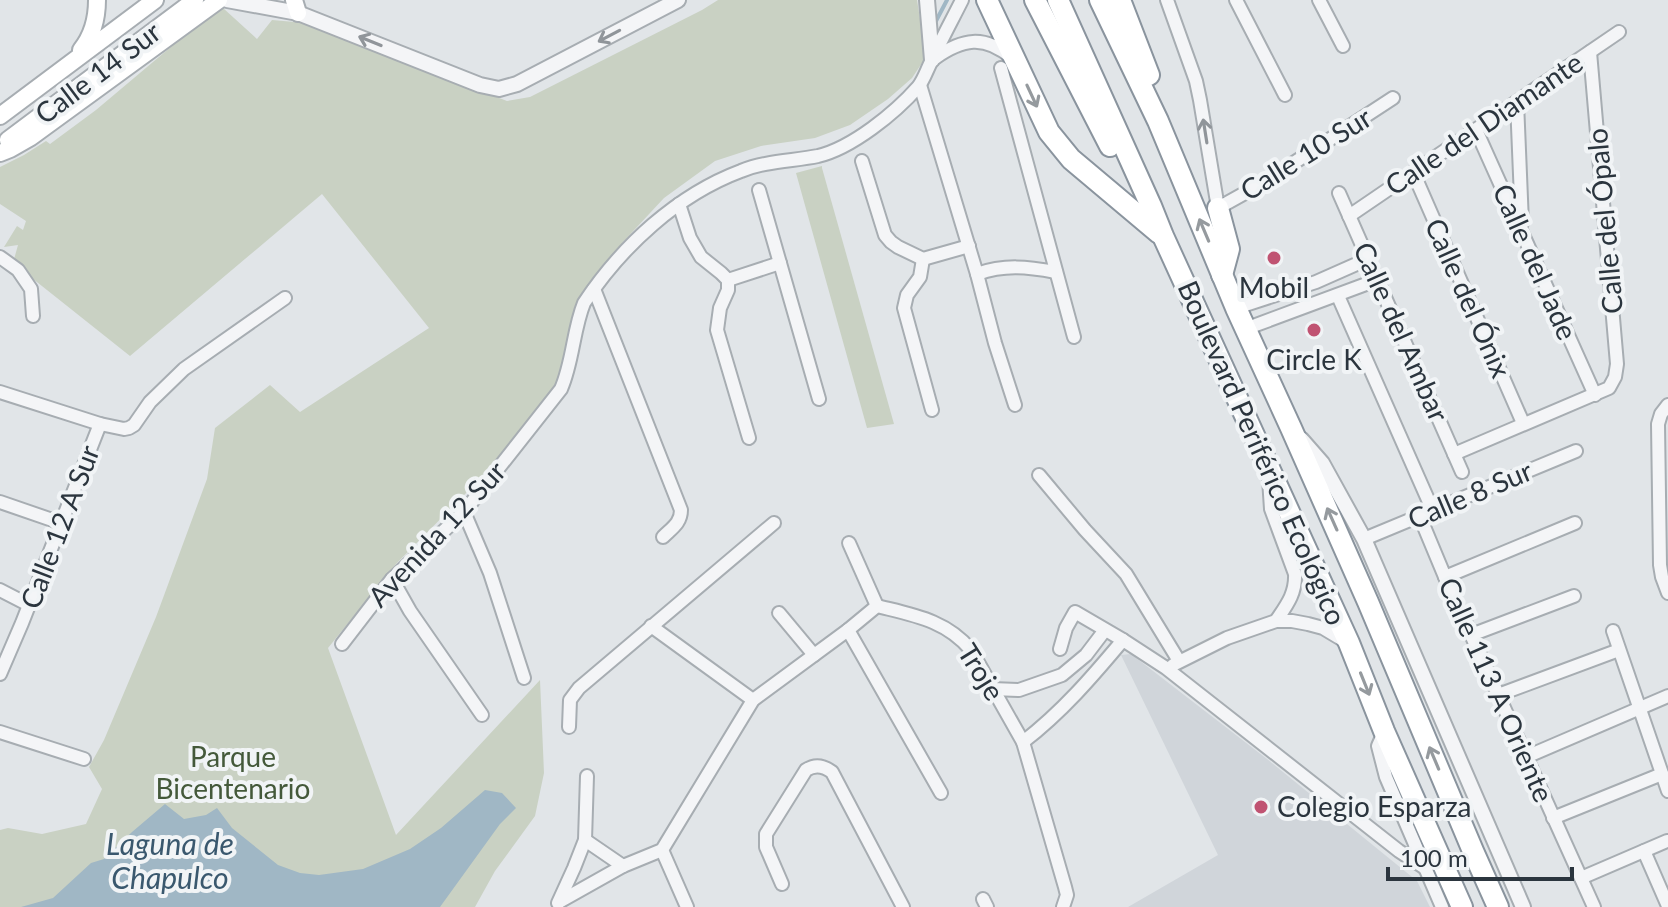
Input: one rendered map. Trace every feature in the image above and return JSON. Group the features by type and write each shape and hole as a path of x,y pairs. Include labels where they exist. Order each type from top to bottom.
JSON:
{"highway":[{"path":"987,0 1008,64 1058,146 1163,236"},
{"path":"1035,0 1125,177 1151,206"},
{"name":"Boulevard Periférico Ecológico","path":"1058,0 1349,643 1381,739 1462,907"},
{"name":"Boulevard Periférico Ecológico","path":"1100,0 1158,121 1245,329 1368,602 1498,907"},
{"path":"1120,0 1157,97 1158,121"},
{"path":"1218,208 1229,249 1222,275"}],"main road":[{"path":"75,58 95,26 97,0"},
{"name":"Calle 14 Sur","path":"0,116 155,0"},
{"name":"Calle 14 Sur","path":"0,146 195,0"},
{"path":"0,153 31,137 219,0"}],"street":[{"path":"227,0 296,7 480,85 499,89 517,84 678,0"},
{"path":"927,0 932,60 952,47 968,42 986,43 1003,50 1074,337"},
{"name":"Avenida 12 Sur","path":"342,644 392,579 464,512 561,389 580,313 594,289 629,246 679,204 723,178 744,169 821,155 863,135 920,85 962,0"},
{"path":"1167,0 1198,90 1218,208"},
{"path":"1236,0 1285,95"},
{"path":"1319,0 1343,46"},
{"name":"Calle del Diamante","path":"1349,216 1619,32"},
{"name":"Calle del Ópalo","path":"1590,52 1617,364 1609,388 1595,395"},
{"path":"920,85 1015,405"},
{"name":"Calle 10 Sur","path":"1218,208 1263,183 1393,98"},
{"path":"1517,102 1522,232"},
{"name":"Calle del Jade","path":"1476,130 1595,395"},
{"path":"862,161 885,235 891,242 923,259 969,246"},
{"name":"Calle del Ónix","path":"1413,172 1523,423"},
{"path":"759,190 819,399"},
{"name":"Calle del Ambar","path":"1339,193 1462,472"},
{"path":"679,204 690,238 701,257 728,280 717,330 749,438"},
{"path":"0,257 18,270 31,289 33,316"},
{"path":"923,259 920,277 907,295 904,308 932,410"},
{"path":"1236,308 1316,282 1368,259"},
{"path":"728,280 780,263"},
{"path":"977,274 1006,266 1056,272"},
{"path":"1245,329 1377,280"},
{"path":"594,289 681,510 678,523 663,537"},
{"path":"1338,296 1433,511"},
{"path":"0,392 124,429 134,425 150,402 184,369 285,298"},
{"path":"1454,454 1595,395"},
{"path":"1667,406 1658,424 1658,440 1660,565 1668,593"},
{"name":"Calle 12 A Sur","path":"0,674 100,424"},
{"path":"1291,428 1322,463 1364,539 1523,907"},
{"name":"Calle 8 Sur","path":"1364,539 1576,451"},
{"path":"1269,468 1271,509 1295,574 1296,585 1276,621"},
{"path":"1039,475 1126,574 1179,661"},
{"path":"0,502 61,523"},
{"path":"464,512 490,573 524,678"},
{"name":"Calle 113 A Oriente","path":"1420,517 1594,907"},
{"path":"569,727 570,700 579,688 774,523"},
{"path":"1445,577 1575,523"},
{"path":"557,905 623,866 662,850 753,700 877,606 849,543"},
{"path":"392,579 410,611 482,715"},
{"path":"0,590 29,605"},
{"path":"1471,635 1574,596"},
{"name":"Troje","path":"877,606 945,627 960,637 971,650 1023,742 1067,895 1063,907"},
{"path":"1060,649 1075,612 1123,640 1166,668 1399,851 1425,868"},
{"path":"779,613 814,655"},
{"path":"1166,668 1227,638 1276,621 1323,628 1349,643"},
{"path":"651,626 753,700"},
{"path":"848,630 941,793"},
{"path":"992,689 1019,690 1062,675 1086,655 1105,630"},
{"path":"1613,631 1668,791"},
{"path":"1023,742 1080,690 1123,640"},
{"path":"1498,695 1619,650"},
{"path":"1526,757 1668,696"},
{"path":"0,732 84,759"},
{"path":"1381,739 1386,777 1442,907"},
{"path":"782,884 766,847 766,834 806,770 820,766 832,772 903,907"},
{"path":"1553,818 1662,774"},
{"path":"557,905 585,840 587,776"},
{"path":"585,840 623,866"},
{"path":"1581,878 1667,841"},
{"path":"662,850 687,907"},
{"path":"1644,851 1668,906"}],"shaded area":[{"name":"Colegio Esparza","path":"1131,654 1417,881 1430,907 1128,907 1218,855 1121,655"}],"green space":[{"name":"Parque Bicentenario","path":"718,0 917,0 926,57 912,78 850,125 815,138 761,146 715,161 664,198 623,242 581,305 562,386 473,486 396,564 328,648 396,835 540,680 544,773 535,816 495,871 475,907 0,907 0,830 8,828 42,834 86,824 102,789 89,767 104,740 156,617 207,479 215,428 270,385 300,412 429,328 322,194 130,356 13,263 18,245 4,247 17,226 23,230 26,221 0,204 0,167 46,141 50,144 96,110 210,14 223,8 257,39 272,20 306,23 507,101 530,97"},
{"path":"822,166 894,424 867,428 796,173"}],"water":[{"name":"Laguna de Chapulco","path":"485,790 502,793 516,808 500,824 440,907 21,907 53,898 91,863 104,859 165,804 184,819 206,815 217,808 232,828 278,865 300,873 319,875 363,869 410,849 441,828"}],"waterway":[{"path":"936,21 947,0"}],"place":[{"name":"Mobil","path":"1274,258"},
{"name":"Circle K","path":"1314,330"},
{"name":"Colegio Esparza","path":"1261,807"}]}
